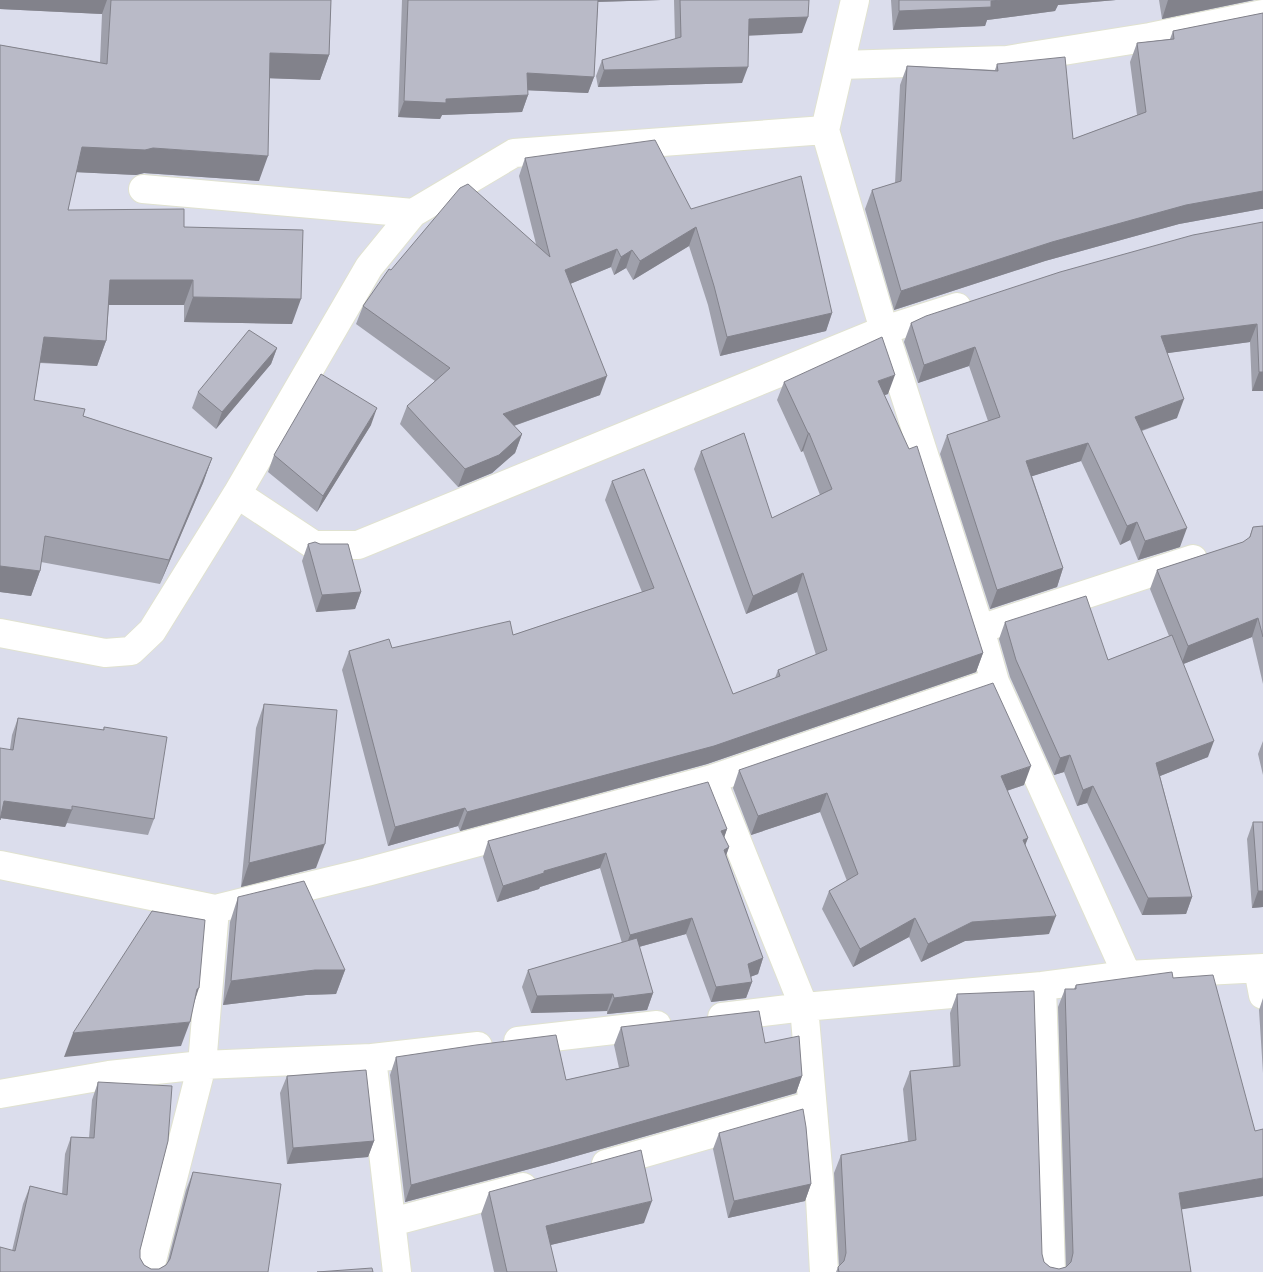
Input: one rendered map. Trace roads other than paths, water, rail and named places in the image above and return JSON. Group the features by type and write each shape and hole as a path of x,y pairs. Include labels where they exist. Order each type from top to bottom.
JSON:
{"street":[{"path":"855,0 825,130 884,330 980,629 995,682 1127,975"},
{"path":"840,65 1007,60 1150,37 1263,14"},
{"path":"0,633 104,653 131,651 152,631 236,494 369,267 413,213 514,153 825,130"},
{"path":"143,189 413,213"},
{"path":"236,494 314,545 358,545 884,330 976,300"},
{"path":"980,629 1212,552"},
{"path":"0,865 215,910 368,872 712,780 995,682"},
{"path":"712,780 804,1007 819,1178 824,1272"},
{"path":"149,1272 202,1064 215,910"},
{"path":"0,1094 109,1075 202,1064 372,1058 804,1007 1042,986 1127,975 1260,969 1263,995"},
{"path":"1042,986 1050,1272"},
{"path":"372,1058 397,1272"},
{"path":"585,1170 812,1106"},
{"path":"392,1222 547,1180"}]}
